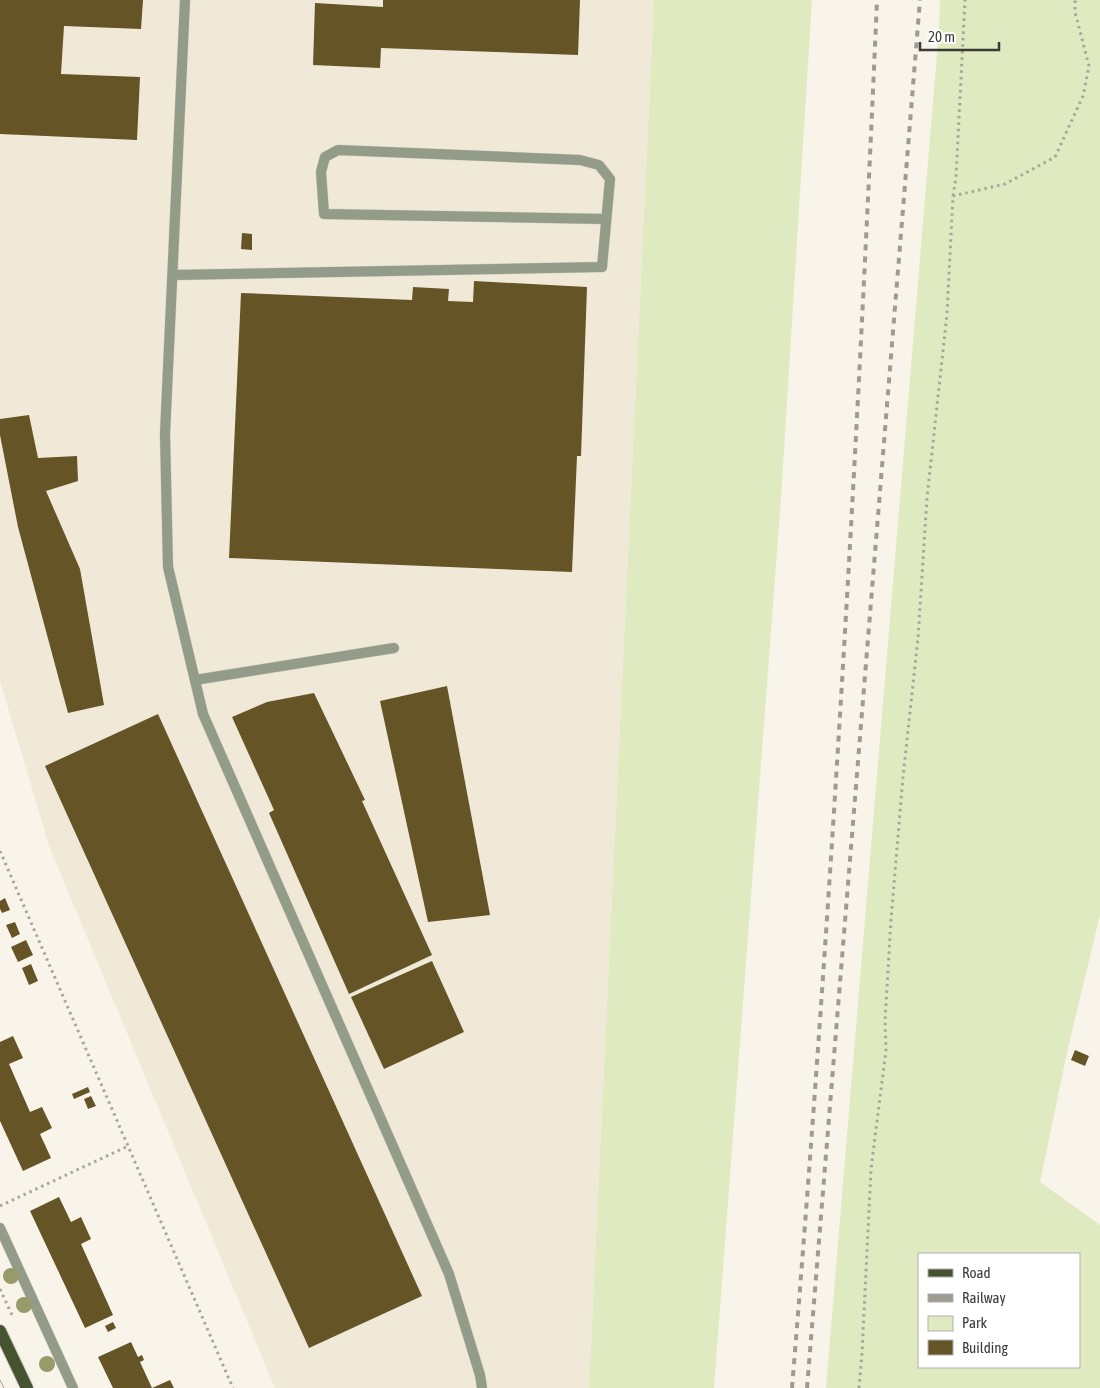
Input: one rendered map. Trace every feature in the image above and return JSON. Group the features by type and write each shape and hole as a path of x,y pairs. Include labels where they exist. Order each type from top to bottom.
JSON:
{"main road":[{"path":"0,1331 27,1388"}],"street":[{"path":"185,0 165,434 168,567 203,714 449,1274 480,1375 482,1388"},
{"path":"173,275 602,267 610,179 599,164 580,160 338,150 325,156 321,172 324,214 606,219"},
{"path":"195,680 394,648"},
{"path":"0,1228 73,1388"}],"path":[{"path":"859,1388 871,1169 886,1050 885,1021 891,920 903,777 918,638 927,498 947,314 965,0"},
{"path":"953,196 1005,184 1055,158 1083,96 1089,66 1075,12 1075,0"},
{"path":"0,851 233,1388"},
{"path":"0,1206 128,1146"}],"shaded area":[{"path":"0,0 654,0 589,1388 275,1388 49,846 0,681"}],"green space":[{"path":"654,0 812,0 781,498 714,1388 589,1388"},
{"path":"940,0 1100,0 1100,915 1068,1048 1040,1182 1100,1225 1100,1388 826,1388"}],"building":[{"path":"0,0 143,0 141,29 64,26 61,74 140,77 137,140 0,134"},
{"path":"383,0 580,0 578,55 381,48 380,68 313,65 315,3 383,7"},
{"path":"242,233 252,234 252,250 241,249"},
{"path":"474,281 587,287 581,456 577,456 572,572 229,558 241,293 412,300 413,287 449,289 448,301 473,302"},
{"path":"29,415 38,458 77,456 78,481 46,491 80,569 104,705 68,713 18,527 0,435 0,419"},
{"path":"447,686 490,915 428,922 380,701"},
{"path":"314,693 365,800 362,801 432,955 349,994 269,813 274,810 232,717 267,702"},
{"path":"158,714 422,1296 309,1348 45,766"},
{"path":"5,898 10,910 2,913 0,901"},
{"path":"15,922 20,934 12,938 6,925"},
{"path":"26,940 33,955 18,962 11,947"},
{"path":"432,961 464,1032 384,1069 351,997"},
{"path":"31,964 38,981 29,985 22,968"},
{"path":"13,1036 23,1058 9,1064 30,1112 42,1107 52,1128 40,1134 51,1158 23,1171 0,1121 0,1042"},
{"path":"1075,1050 1089,1056 1085,1066 1071,1060"},
{"path":"88,1087 90,1092 74,1099 72,1094"},
{"path":"91,1096 96,1106 88,1109 84,1099"},
{"path":"59,1197 71,1222 81,1217 91,1239 81,1244 113,1315 85,1328 30,1211"},
{"path":"113,1322 116,1328 108,1332 105,1326"},
{"path":"131,1342 138,1357 142,1355 144,1360 140,1362 152,1388 113,1388 98,1357"},
{"path":"170,1380 174,1388 152,1388"}],"tram line":[{"path":"0,1380 4,1388"}],"railway":[{"path":"792,1388 806,1215 841,694 861,347 877,0"},
{"path":"807,1388 920,0"}]}
